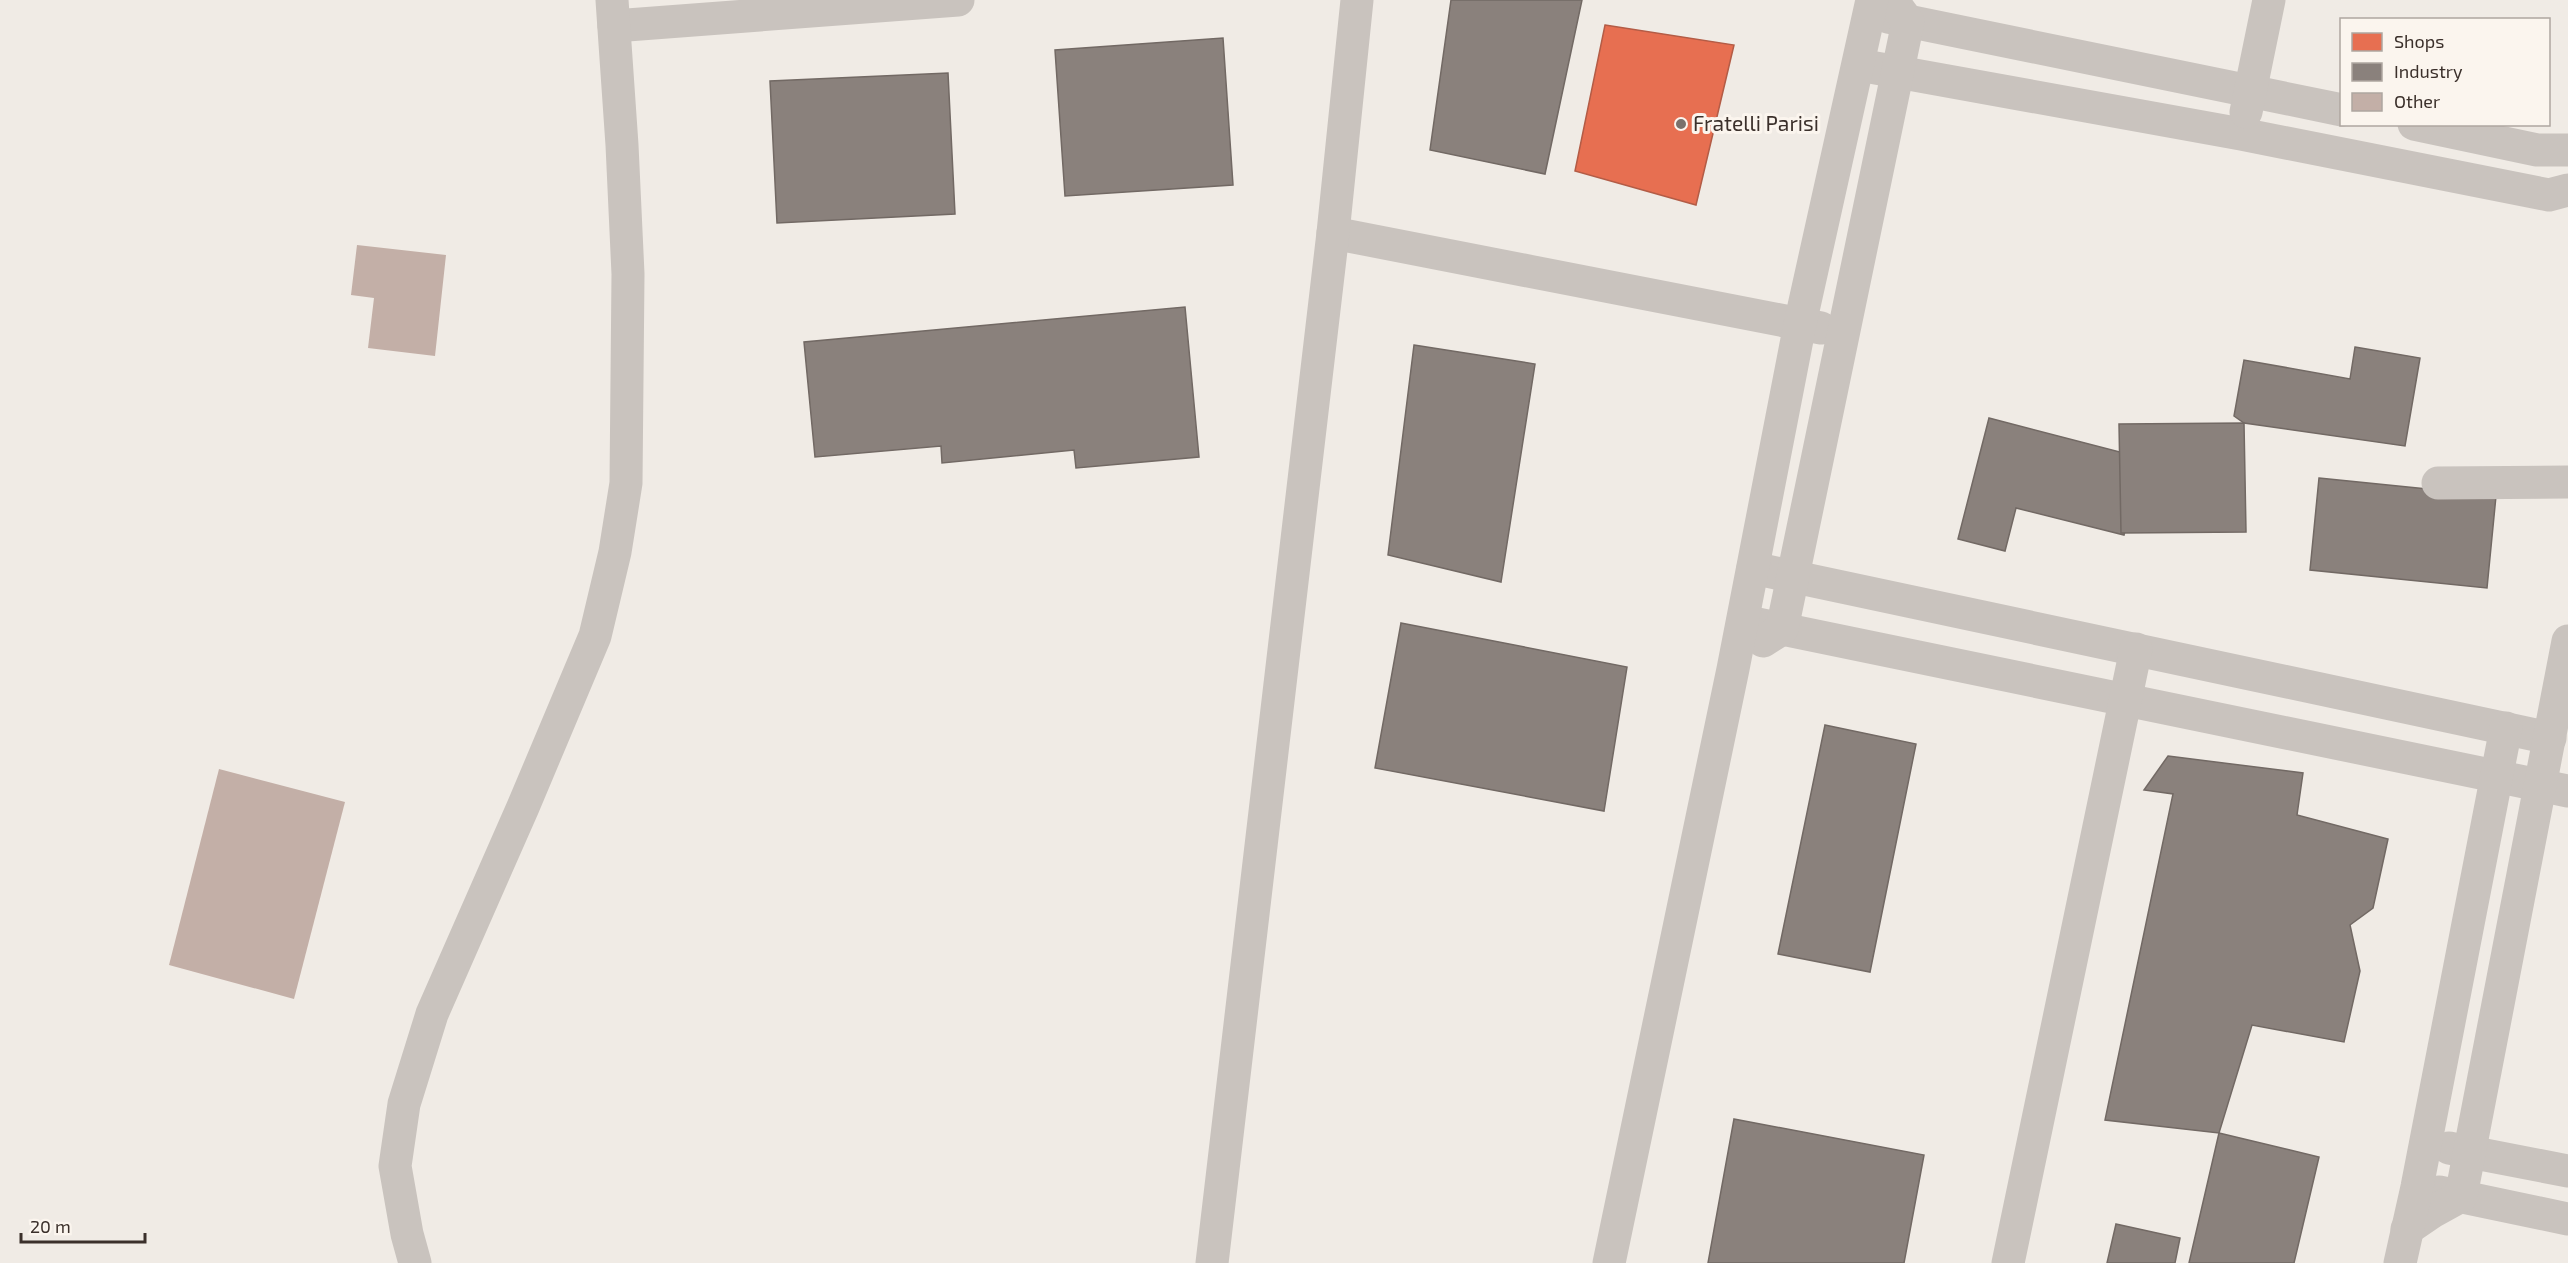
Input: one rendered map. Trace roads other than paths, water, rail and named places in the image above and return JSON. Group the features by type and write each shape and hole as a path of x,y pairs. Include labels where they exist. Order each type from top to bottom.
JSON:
{"street":[{"path":"415,1263 407,1234 395,1166 404,1104 432,1014 595,636 615,552 624,495 628,274 613,13 958,0"},
{"path":"1212,1263 1333,233 1357,0"},
{"path":"2241,134 2269,0"},
{"path":"1885,9 2340,110"},
{"path":"1610,1263 1743,621 1800,324 1859,65 1885,9"},
{"path":"1733,669 1756,645 1782,629 1897,72 1885,9"},
{"path":"1859,65 2241,134 2549,195 2568,190"},
{"path":"2423,126 2537,150 2568,150"},
{"path":"1333,233 1843,333"},
{"path":"2438,483 2568,482"},
{"path":"1753,568 2550,738"},
{"path":"1743,621 2554,788"},
{"path":"2407,1229 2461,1196 2554,788 2550,738 2568,641"},
{"path":"2008,1263 2136,649"},
{"path":"2400,1263 2417,1187 2506,728"},
{"path":"2425,1143 2568,1171"},
{"path":"2417,1187 2568,1219"}],"place":[{"name":"Fratelli Parisi","path":"1681,124"}]}
